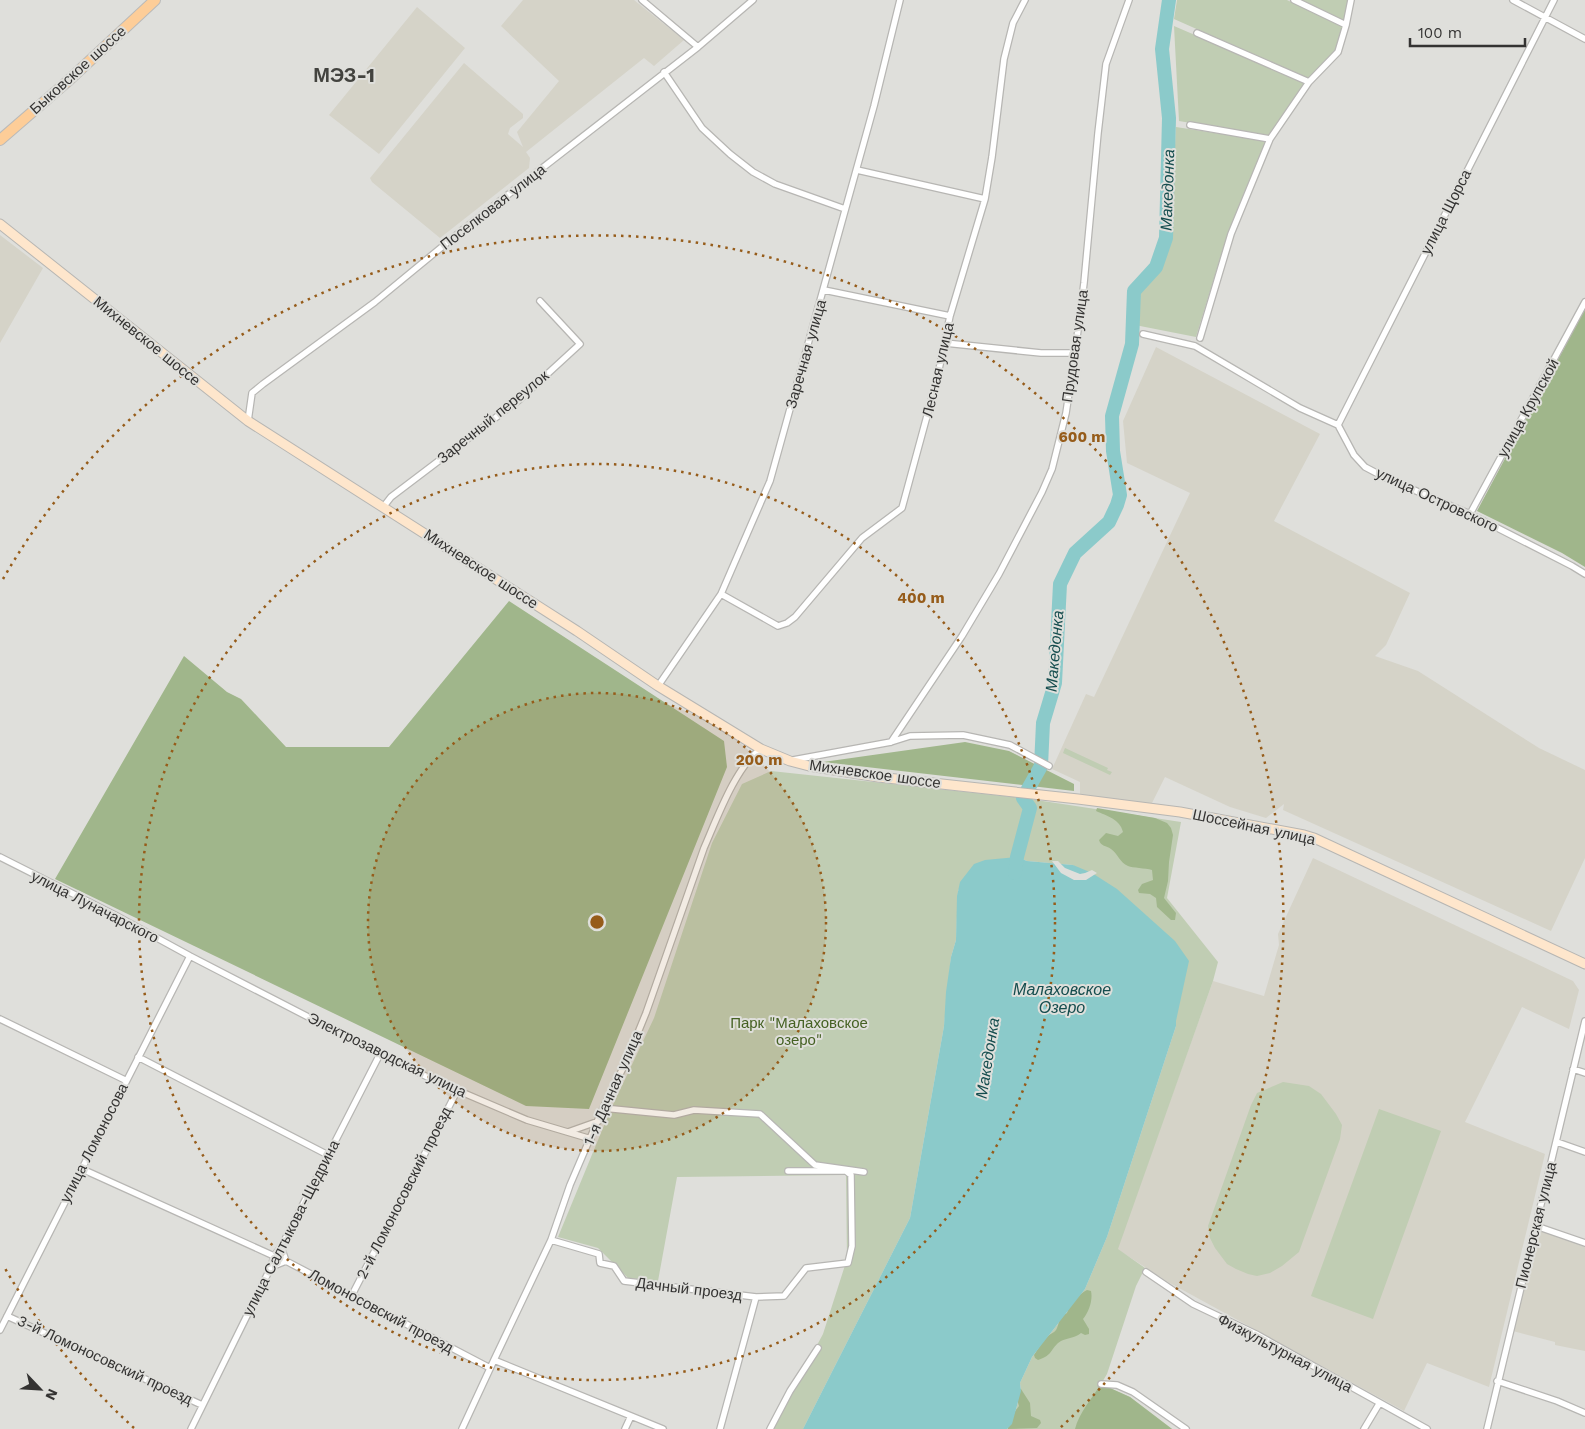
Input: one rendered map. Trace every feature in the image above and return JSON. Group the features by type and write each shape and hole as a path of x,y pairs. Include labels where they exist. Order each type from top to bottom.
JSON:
{"main road":[{"name":"Быковское шоссе","path":"0,140 68,81 155,0"},
{"name":"Михневское шоссе","path":"0,224 248,421 384,506 658,686 761,749 790,761 809,766 878,777 1016,792"},
{"name":"Шоссейная улица","path":"1016,792 1180,812 1314,838 1585,964"}],"street":[{"path":"642,0 698,47"},
{"name":"Поселковая улица","path":"248,421 252,393 375,302 460,232 698,47 753,0"},
{"name":"Заречная улица","path":"658,686 721,594 770,481 857,170 900,0"},
{"name":"Лесная улица","path":"721,594 778,626 787,623 862,538 902,508 945,343 950,316 985,199 1004,59 1013,23 1025,0"},
{"name":"Прудовая улица","path":"891,742 971,621 999,574 1052,469 1064,422 1084,283 1106,64 1129,0"},
{"path":"1294,0 1346,24"},
{"path":"1200,338 1231,234 1270,139 1309,82 1338,52 1351,0"},
{"path":"1513,0 1585,39"},
{"name":"улица Щорса","path":"1338,425 1554,0"},
{"path":"1197,33 1309,82"},
{"path":"664,72 702,128 730,154 754,172 776,184 846,208"},
{"path":"1190,125 1270,139"},
{"path":"857,170 985,199"},
{"path":"824,290 950,316"},
{"name":"Заречный переулок","path":"384,506 390,497 519,400 580,344 540,301"},
{"name":"улица Крупской","path":"1470,514 1585,302"},
{"path":"1143,334 1194,346 1300,408 1338,425"},
{"path":"945,343 1042,353 1074,353"},
{"name":"улица Островского","path":"1338,425 1354,455 1365,467 1470,514 1585,574"},
{"path":"790,761 891,742 910,736 963,735 1010,745 1050,766"},
{"name":"1-я Дачная улица","path":"462,1429 551,1240 570,1185 626,1062 646,1013 710,834 736,780 754,754 761,749"},
{"name":"улица Луначарского","path":"0,857 115,915 190,956"},
{"name":"Электрозаводская улица","path":"190,956 380,1054 456,1090 526,1120 591,1139"},
{"name":"улица Ломоносова","path":"0,1330 190,956"},
{"path":"0,1019 126,1080"},
{"name":"Пионерская улица","path":"1487,1429 1585,1021"},
{"name":"улица Салтыкова-Щедрина","path":"191,1429 271,1266 274,1256 281,1247 380,1054"},
{"path":"138,1057 328,1155"},
{"path":"1573,1069 1585,1073"},
{"name":"2-й Ломоносовский проезд","path":"352,1295 456,1090"},
{"path":"604,1108 674,1115 694,1110 760,1114 815,1164 864,1172"},
{"path":"568,1132 598,1121"},
{"path":"1557,1142 1585,1152"},
{"path":"82,1169 274,1256"},
{"path":"720,1429 756,1297 784,1296 806,1268 848,1263 852,1246 851,1175 846,1171 788,1171"},
{"path":"1536,1226 1585,1244"},
{"name":"Дачный проезд","path":"551,1240 599,1254 600,1263 614,1266 624,1281 756,1297"},
{"path":"271,1266 286,1261 281,1247"},
{"name":"Ломоносовский проезд","path":"286,1261 490,1368"},
{"name":"Физкультурная улица","path":"1146,1272 1193,1304 1256,1334 1427,1429"},
{"name":"3-й Ломоносовский проезд","path":"7,1316 202,1405"},
{"path":"770,1429 790,1392 818,1348"},
{"path":"494,1360 663,1429"},
{"path":"1497,1382 1557,1401 1585,1413"},
{"path":"1101,1384 1116,1385 1133,1392 1186,1429"},
{"path":"1364,1429 1380,1404"},
{"path":"625,1429 631,1416"}],"shaded area":[{"path":"523,0 634,0 684,40 654,66 644,58 526,152 530,158 529,168 440,238 372,182 370,178 464,63 523,114 523,118 510,128 508,134 523,147 517,132 559,81 501,26"},
{"path":"417,7 465,48 379,154 329,115"},
{"path":"0,235 43,268 0,343"},
{"path":"1156,347 1320,434 1274,521 1410,593 1386,645 1375,656 1418,671 1539,748 1585,770 1585,858 1551,931 1283,810 1284,804 1266,818 1230,807 1165,777 1150,807 1080,795 1080,782 1052,769 1086,694 1094,697 1190,493 1127,463 1123,421"},
{"path":"1313,858 1573,981 1579,990 1569,1029 1522,1007 1465,1122 1545,1154 1489,1387 1427,1363 1404,1411 1168,1282 1117,1249 1213,981 1264,996 1279,945 1278,934"},
{"path":"1537,1228 1585,1247 1585,1351 1555,1345 1555,1342 1513,1331"}],"green space":[{"path":"1177,0 1287,0 1343,27 1335,51 1309,79 1174,19"},
{"path":"1300,0 1348,0 1344,21"},
{"path":"1174,26 1306,83 1269,136 1179,121"},
{"path":"1176,127 1267,141 1228,233 1196,337 1135,325 1137,292 1158,268 1170,238"},
{"path":"1585,309 1585,567 1562,553 1477,511"},
{"path":"509,601 724,741 727,767 589,1109 526,1106 55,879 184,656 227,692 241,699 286,747 389,747"},
{"path":"965,742 1009,751 1074,784 1074,791 823,762"},
{"path":"1065,748 1108,768 1107,770 1112,772 1110,775 1063,753"},
{"name":"Парк \"Малаховское озеро\"","path":"771,771 1023,798 1181,822 1167,898 1218,962 1213,981 1118,1249 1145,1268 1136,1286 1107,1374 1101,1384 1130,1397 1172,1429 1007,1429 1012,1424 1021,1391 1020,1383 1032,1357 1085,1289 1107,1237 1176,1026 1176,1021 1073,865 1027,861 1017,857 958,890 956,940 951,957 944,1026 910,1218 803,1429 772,1429 823,1334 847,1259 846,1175 677,1177 658,1281 628,1278 598,1248 558,1237 610,1111 654,1018 712,843 742,784"},
{"path":"1097,808 1155,818 1167,823 1171,828 1173,835 1168,881 1164,898 1176,913 1175,920 1171,920 1157,907 1156,898 1150,894 1139,893 1138,890 1142,884 1153,880 1152,870 1125,865 1113,851 1102,845 1099,840 1106,833 1118,836 1123,832 1116,821 1096,811"},
{"path":"1283,1082 1309,1086 1321,1094 1342,1125 1340,1139 1299,1252 1270,1273 1257,1276 1227,1264 1210,1238 1208,1226 1257,1093"},
{"path":"1379,1109 1441,1131 1373,1319 1311,1296"},
{"path":"1087,1290 1091,1291 1091,1302 1083,1319 1089,1329 1089,1334 1081,1333 1061,1341 1047,1356 1038,1360 1035,1358 1034,1355 1042,1342 1056,1330 1060,1318 1067,1313 1075,1300"},
{"path":"1101,1384 1130,1397 1172,1429 1075,1429 1083,1411"},
{"path":"1018,1388 1021,1389 1030,1403 1031,1416 1040,1420 1041,1423 1037,1428 1008,1429 1006,1423 1019,1406 1015,1393"}],"water":[{"name":"Малаховское Озеро","path":"1017,857 1027,861 1073,865 1092,873 1117,889 1175,941 1189,961 1176,1026 1107,1237 1085,1289 1032,1357 1020,1383 1021,1391 1012,1424 1007,1429 803,1429 910,1218 944,1026 946,992 951,957 956,940 957,896 960,882 974,864 985,860"}],"pier":[{"path":"1052,861 1058,861 1065,868 1080,874 1092,870 1097,873 1086,880 1074,880 1061,873"}],"waterway":[{"name":"Македонка","path":"1015,873 1017,857 1030,808 1023,798 1041,766 1043,723 1055,683 1060,584 1075,553 1109,522 1117,505 1120,495 1113,451 1112,416 1132,344 1134,291 1156,267 1166,238 1169,118 1162,49 1169,0"}],"district":[{"name":"МЭЗ-1","path":"344,75"}]}
